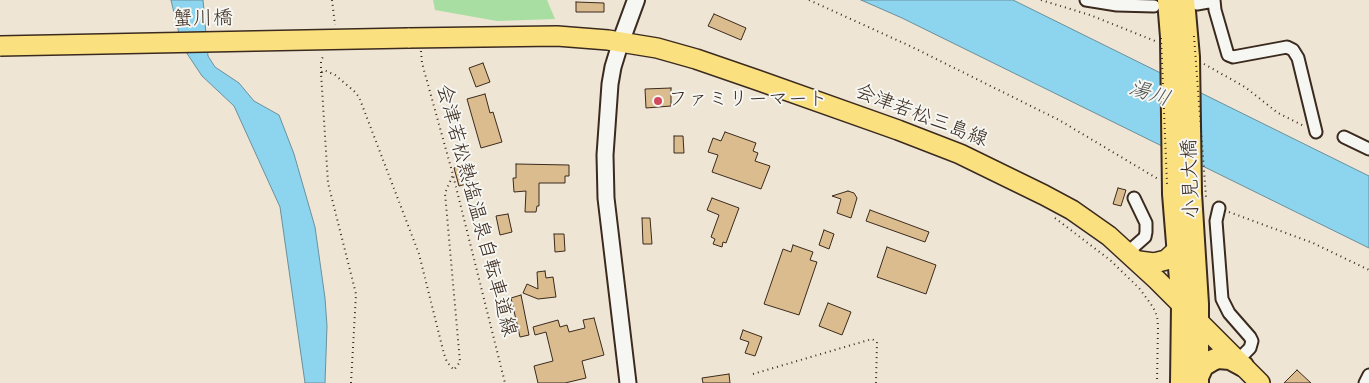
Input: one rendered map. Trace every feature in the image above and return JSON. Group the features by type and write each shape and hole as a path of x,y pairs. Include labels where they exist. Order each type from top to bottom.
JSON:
{"highway":[{"path":"1174,39 1190,2"},
{"path":"1161,3 1174,39"},
{"name":"小見大橋","path":"1174,39 1184,192 1196,265 1199,322 1192,381"},
{"name":"小見大橋","path":"1174,39 1188,57 1184,192 1178,249 1182,305 1192,381"},
{"path":"1192,381 1203,366 1218,358 1230,359 1240,363"}],"main road":[{"path":"621,41 636,0"},
{"name":"会津若松三島線","path":"414,42 534,36 577,37 621,41 658,48 696,59 898,130 960,154 1072,210 1109,236 1133,257 1260,383"},
{"name":"蟹川橋","path":"0,46 414,42"},
{"path":"1133,257 1154,263 1166,260 1178,249"}],"street":[{"path":"1086,0 1161,3"},
{"path":"1190,2 1214,0 1228,55 1233,57 1287,47 1293,50 1298,58 1316,132"},
{"path":"621,41 610,84 605,155 606,198 628,383"},
{"path":"1344,137 1369,149"},
{"path":"1133,257 1146,232 1146,223 1134,198"},
{"path":"1219,208 1216,221 1222,300 1234,320 1252,341 1250,348 1240,363"},
{"path":"1365,383 1369,375"}],"path":[{"path":"809,0 910,46 1059,120 1184,192"},
{"path":"1041,0 1174,39"},
{"path":"1174,39 1184,192"},
{"path":"1174,39 1184,192"},
{"name":"会津若松熱塩温泉自転車道線","path":"414,42 422,63 453,175 505,383"},
{"path":"1188,57 1209,66 1245,87 1278,113 1316,132"},
{"path":"351,383 356,294 328,183 321,73 324,70 335,75 359,96 418,254 444,354 447,362 454,370 460,362 445,193 453,175"},
{"path":"1219,208 1312,243 1369,270"},
{"path":"1048,215 1110,260 1139,288 1148,300 1157,316 1157,383"},
{"path":"753,374 872,339 877,342 876,383"}],"green space":[{"path":"433,0 547,0 555,19 497,21 435,10"}],"water":[{"path":"171,0 203,0 208,56 215,67 239,83 254,101 279,115 294,154 315,227 327,326 325,383 305,383 280,207 234,106 202,76 182,46"},
{"name":"湯川","path":"861,0 1013,0 1369,176 1369,248 902,18"}],"building":[{"path":"576,2 604,3 604,12 576,12"},
{"path":"714,14 746,28 741,40 708,26"},
{"path":"483,63 490,82 476,87 469,68"},
{"name":"ファミリーマート","path":"671,88 671,106 646,108 645,89"},
{"path":"485,94 490,113 493,112 502,142 481,148 467,99"},
{"path":"725,132 756,143 753,151 758,153 755,161 770,166 761,189 712,172 718,155 708,152 713,138 721,141"},
{"path":"674,136 683,136 684,153 674,153"},
{"path":"516,164 569,165 569,176 565,176 565,183 539,183 539,206 537,206 536,212 525,212 526,191 514,192 513,178 516,178"},
{"path":"466,165 470,183 459,186 454,168"},
{"path":"1118,188 1126,190 1121,206 1113,204"},
{"path":"848,191 854,193 857,198 851,218 837,213 841,199 832,196"},
{"path":"712,198 739,208 726,243 723,242 722,247 713,244 715,239 711,237 719,215 707,210"},
{"path":"870,210 929,232 925,242 866,221"},
{"path":"508,214 512,232 500,235 496,216"},
{"path":"642,218 650,218 652,244 643,244"},
{"path":"824,230 834,234 829,249 819,245"},
{"path":"554,234 564,234 565,251 555,252"},
{"path":"793,245 813,252 810,260 817,262 799,315 764,304 783,249 791,252"},
{"path":"887,247 936,265 926,294 877,277"},
{"path":"545,271 546,278 553,277 556,297 538,299 523,293 527,284 538,289 537,272"},
{"path":"521,295 529,335 520,337 511,298"},
{"path":"828,303 851,312 842,335 819,326"},
{"path":"594,318 604,355 582,361 586,378 565,383 538,383 534,366 553,361 546,332 535,335 533,327 558,320 560,327 567,325 569,332 585,328 583,320"},
{"path":"743,330 762,337 755,356 745,353 749,342 740,339"},
{"path":"1297,370 1311,383 1284,383"},
{"path":"729,374 730,383 703,383 702,378"}],"place":[{"name":"ファミリーマート","path":"658,101"}]}
